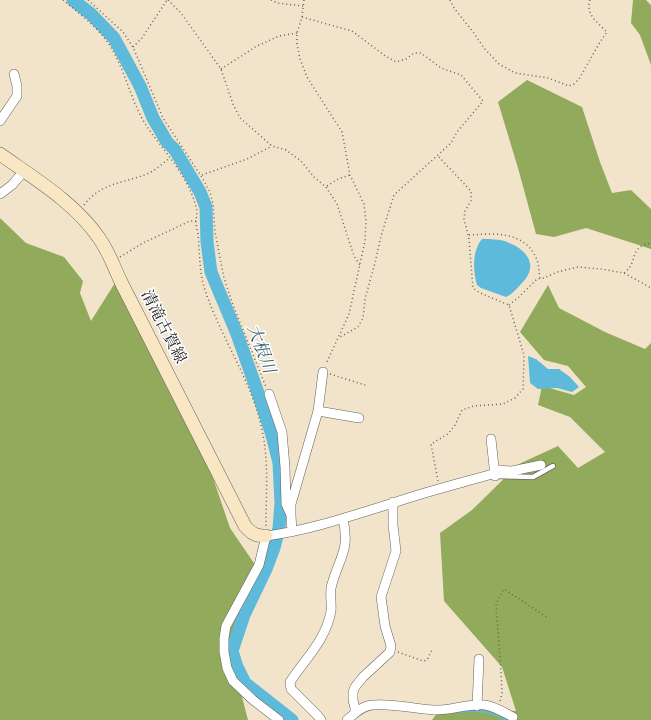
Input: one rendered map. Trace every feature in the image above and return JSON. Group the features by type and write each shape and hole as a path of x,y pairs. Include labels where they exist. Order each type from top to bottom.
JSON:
{"main road":[{"name":"清滝古賀線","path":"0,154 63,200 78,213 100,239 245,526 252,534 266,536"}],"street":[{"path":"0,121 17,96 17,86 14,74"},
{"path":"0,194 12,185 24,171"},
{"path":"292,532 291,504 318,411 323,372"},
{"path":"268,394 282,432 286,504 291,515"},
{"path":"318,411 360,418"},
{"path":"491,438 493,474"},
{"path":"279,720 252,700 233,681 227,668 224,652 226,626 259,565 266,536 292,532 343,519 439,488 493,474 541,465"},
{"path":"355,713 353,692 355,687 363,677 390,652 391,649 385,626 381,597 396,550 393,525 393,502"},
{"path":"321,720 291,689 290,682 302,664 314,652 324,634 330,612 331,585 344,550 346,536 343,519"},
{"path":"478,706 479,659"},
{"path":"347,720 355,713 367,706 372,705 407,706 443,710 485,705 497,708 513,717"}],"lane":[{"path":"493,474 533,477 553,466"}],"path":[{"path":"63,0 102,34 113,50 141,116 188,183 197,209 196,222 200,274 216,320 247,384 262,429 266,463 266,536"},
{"path":"88,0 123,32 133,47 163,118 210,192 215,232 224,278 268,394"},
{"path":"133,47 142,38 167,0 180,13 221,69 233,104 240,118 272,146 286,150 301,162 326,187 337,204 354,256 360,265"},
{"path":"271,0 277,3 303,6"},
{"path":"304,0 302,17 297,33 297,44 300,59 307,77 342,132 350,175 364,204 366,221 365,241 349,314 323,372 368,386"},
{"path":"450,0 454,8 484,48 499,64 515,73 548,78 569,86 574,84 578,79 607,32 590,14 587,6 590,0"},
{"path":"302,17 352,30 384,55 396,62 406,59 414,53 421,53 441,68 461,75 483,101 456,132 451,144 394,195 381,236 365,299 363,318 358,327 340,337"},
{"path":"221,69 257,46 279,36 297,33"},
{"path":"201,176 272,146"},
{"path":"438,157 471,191 471,201 465,211 464,219 468,235 472,288 508,305 524,355 523,389 515,398 503,404 474,406 462,410 455,425 448,434 431,444 439,488"},
{"path":"78,213 91,196 105,187 147,173 157,168 170,158"},
{"path":"326,187 338,179 350,175"},
{"path":"112,262 143,243 190,221 196,222"},
{"path":"468,235 490,234 509,236 521,240 527,244 534,254 538,263 540,278"},
{"path":"624,273 631,266 639,247 643,244 651,243"},
{"path":"508,305 519,297 537,279 544,278 557,272 578,268 600,269 624,273 651,288"},
{"path":"497,708 502,699 502,693 496,604 504,589 548,618"},
{"path":"391,649 423,661 427,660 432,650"}],"green space":[{"path":"633,0 646,0 651,5 651,65 640,35 631,23"},
{"path":"527,80 582,107 612,193 631,190 651,209 651,249 586,228 554,237 536,234 498,102"},
{"path":"0,218 26,243 64,257 83,281 80,293 91,321 120,275 212,475 230,528 260,572 228,643 248,720 0,720"},
{"path":"548,285 559,308 605,332 645,349 651,343 651,720 432,720 442,706 516,711 502,667 444,601 440,533 472,510 519,464 558,446 578,468 605,452 570,417 538,405 542,386 574,395 586,387 568,366 544,360 520,332"}],"water":[{"path":"482,239 507,242 520,249 528,258 530,270 527,276 515,291 506,297 481,288 477,285 474,261 476,249"},
{"path":"528,356 536,359 548,369 559,369 570,377 579,387 572,392 557,388 538,389 530,383"}],"waterway":[{"name":"大根川","path":"73,0 91,14 114,38 140,86 153,118 167,142 175,150 200,192 206,207 207,242 211,272 237,334 272,435 279,463 281,503 279,528 274,548 266,569 244,615 232,651 237,667 245,683 292,720"},
{"path":"456,712 482,712 494,714 506,720"}]}
